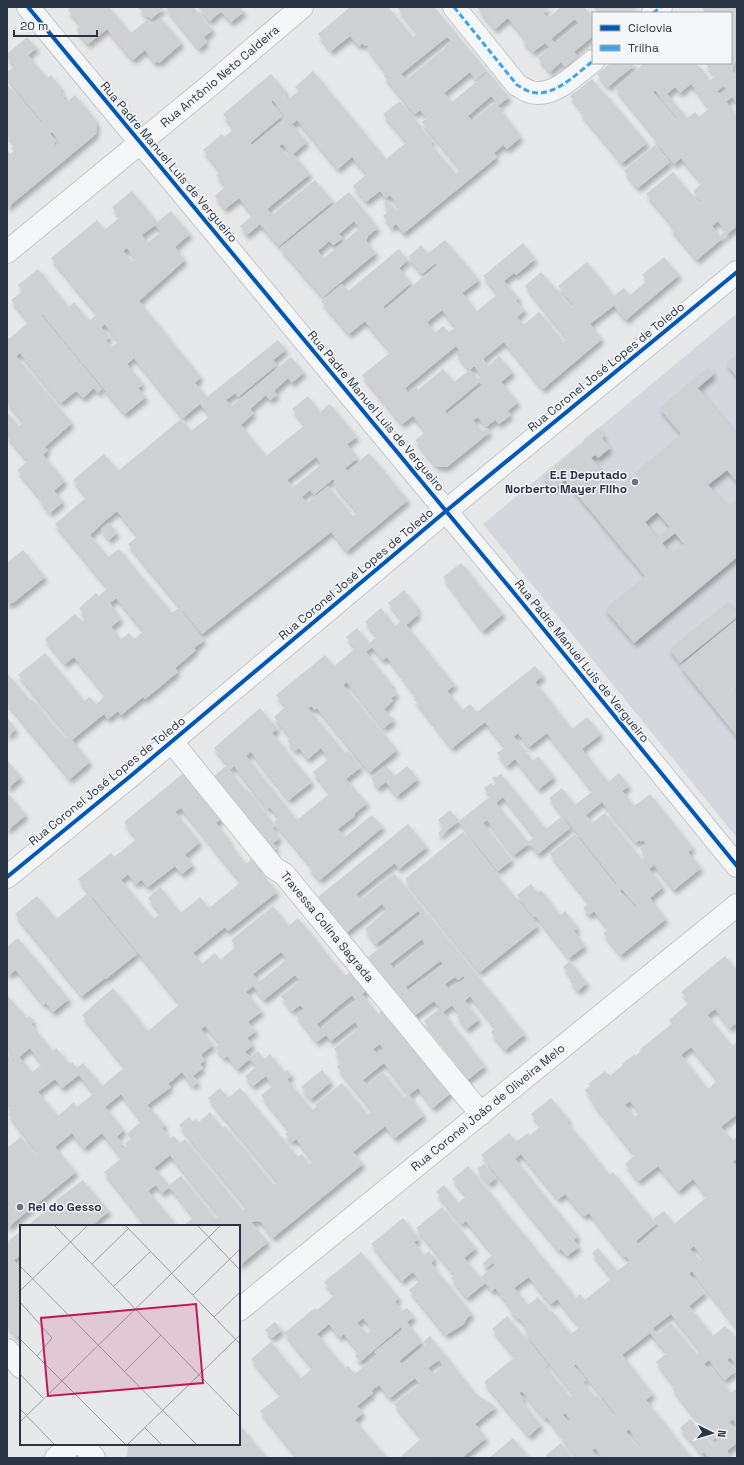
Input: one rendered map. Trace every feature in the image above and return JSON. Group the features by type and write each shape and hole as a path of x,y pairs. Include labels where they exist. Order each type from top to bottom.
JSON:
{"street":[{"name":"Rua Padre Manuel Luis de Vergueiro","path":"28,7 446,511 737,866"},
{"name":"Rua Antônio Neto Caldeira","path":"7,252 208,87 302,7"},
{"path":"454,7 517,85 530,92 545,92 563,84 592,62"},
{"name":"Rua Coronel José Lopes de Toledo","path":"7,877 172,742 446,511 737,272"},
{"name":"Travessa Colina Sagrada","path":"172,742 274,868 284,874 481,1114"},
{"name":"Rua Coronel João de Oliveira Melo","path":"240,1309 737,905"},
{"path":"7,1350 20,1366"},
{"path":"56,1458 72,1445"},
{"path":"84,1445 94,1458"}],"shaded area":[{"name":"E.E Deputado Norberto Mayer Filho","path":"737,313 737,838 483,524"}],"building":[{"path":"72,7 109,7 131,33 147,20 152,25 161,18 182,43 159,63 158,61 155,63 145,50 133,60 107,29 88,44 76,30 81,25 68,10"},
{"path":"138,7 165,7 151,19 148,16 147,17"},
{"path":"165,7 193,7 213,30 204,37 207,42 199,49"},
{"path":"198,7 240,7 244,12 231,22 221,11 210,21"},
{"path":"350,7 388,7 413,37 417,34 416,31 397,7 434,7 487,71 476,80 470,72 444,93 452,102 488,72 509,97 499,105 491,96 468,116 472,121 495,102 521,137 507,149 503,145 494,153 497,157 404,233 396,224 392,228 383,216 389,211 383,203 387,200 397,211 400,208 390,195 386,198 380,191 366,202 353,186 367,174 352,157 338,169 297,120 292,124 307,142 293,154 310,174 267,209 272,215 315,180 333,201 279,246 260,224 247,235 240,226 253,215 239,198 225,209 215,196 226,186 216,175 221,172 203,150 222,134 224,137 234,129 223,114 271,74 284,89 287,100 299,91 295,87 313,71 386,159 407,142 383,114 400,101 433,142 431,144 456,174 461,170 422,122 427,118 420,110 415,114 384,76 387,73 367,48 369,47 367,45 365,46 363,43 359,46 350,36 331,51 318,34","holes":["447,37 451,41 445,46 446,47 406,80 401,74","273,100 286,117 252,145 250,143 282,116 271,102","283,144 292,155 288,157 279,146"]},
{"path":"477,7 550,7 543,13 548,18 561,7 584,7 592,17 592,37 574,52 578,57 565,67 561,62 550,72 538,58 550,48 545,43 533,52 522,39 524,37 508,18 495,29","holes":["575,19 579,24 555,43 551,39"]},
{"path":"593,7 638,7 631,12 597,12"},
{"path":"704,7 737,7 737,61 732,67 732,71 737,76 737,103 732,97 726,102 737,115 737,226 697,260 671,229 674,227 646,194 673,172 699,204 702,202 693,191 702,183 681,158 674,164 653,138 655,137 615,88 642,64 697,64 709,81 715,76 706,64 732,64 732,12 705,12 702,8","holes":["691,84 710,108 699,117 695,112 687,118 667,94 675,87 680,93","724,86 726,89 720,94 717,91","655,90 678,118 675,120 653,92","718,221 726,231 720,236 712,226"]},
{"path":"27,37 37,48 28,55 47,78 51,75 62,89 60,91 65,96 63,98 67,102 75,95 97,122 96,134 7,208 7,150 10,154 14,151 11,149 15,145 7,135 7,84 41,124 43,122 7,78 7,72 15,66 7,57 7,54","holes":["52,132 61,143 56,146 53,143 56,141 50,134"]},
{"path":"610,64 636,64 608,87 597,74"},
{"path":"592,79 647,143 622,163 580,112 582,111 570,96"},
{"path":"655,145 670,162 638,188 624,171"},
{"path":"132,191 157,222 171,211 190,234 175,247 185,260 139,301 201,377 195,383 207,397 278,340 286,350 273,360 277,365 238,397 235,393 226,400 231,406 291,357 304,372 292,383 288,378 274,391 277,395 270,400 266,395 250,409 254,413 241,425 266,456 305,425 292,409 308,396 320,412 330,404 357,437 347,444 358,458 345,468 348,471 369,453 408,500 347,551 331,532 202,634 128,544 138,536 117,511 106,520 90,535 108,557 119,549 172,613 179,608 204,640 194,648 196,650 175,668 178,672 145,699 143,697 121,715 118,711 108,719 104,714 72,740 90,762 70,779 7,703 7,673 30,700 32,699 65,739 69,736 18,675 45,653 84,701 90,697 96,704 106,695 74,657 65,664 45,639 75,614 82,621 86,617 79,608 96,593 99,596 108,588 55,524 87,497 73,480 104,454 118,471 181,419 191,431 210,416 200,404 183,418 134,358 127,364 143,384 138,388 146,397 125,414 42,314 41,315 102,389 98,393 94,388 83,398 76,391 61,403 20,353 16,356 72,423 45,447 48,450 43,455 65,481 54,491 63,502 50,513 40,500 41,499 17,470 28,461 7,436 7,412 19,426 24,422 7,402 7,337 9,339 29,322 11,300 23,291 18,285 38,269 69,307 74,302 89,321 97,314 51,258 97,220 105,230 120,217 112,207","holes":["155,225 161,232 147,243 142,235","127,248 136,259 132,262 123,251","105,324 119,341 112,347 106,340 110,337 101,327","316,457 322,464 293,487 287,480","333,479 335,481 333,483 358,513 353,516 328,486 307,503 302,497 310,490 314,495","116,598 144,631 134,639 129,633 121,639 111,627 121,619 110,603"]},
{"path":"349,192 378,228 368,236 366,241 376,253 323,297 280,248","holes":["354,221 360,228 323,259 318,251 329,241 333,245 343,238 339,234"]},
{"path":"445,240 479,280 462,293 477,311 498,294 483,276 523,243 535,259 516,275 514,273 504,281 519,298 516,301 525,310 517,317 523,325 539,312 564,342 568,339 525,286 541,272 571,307 574,305 558,286 587,262 614,296 624,288 630,295 647,281 642,275 664,257 679,275 626,320 615,307 616,304 590,324 602,339 543,389 504,342 483,359 488,366 499,356 513,372 501,382 518,402 508,411 511,415 499,424 495,420 486,427 478,417 473,420 482,431 487,428 490,432 447,467 436,466 415,440 426,432 413,416 402,424 362,375 391,352 365,321 349,334 321,301 342,284 348,291 399,249 408,260 399,268 411,283 383,307 385,309 437,265 436,263 422,274 408,257 421,245 427,254","holes":["442,310 456,327 449,332 443,326 435,333 427,322","456,346 460,351 456,354 470,370 454,382 443,369 418,390 416,387 408,393 405,388","474,366 482,376 478,379 470,370","480,382 482,385 464,400 447,414 445,411"]},
{"path":"737,354 737,377 726,363"},
{"path":"708,367 714,374 698,388 737,435 737,482 727,470 708,485 728,507 737,499 737,557 634,643 605,609 645,576 565,480 554,489 543,477 585,442 583,440 598,428 604,436 602,438 610,448 598,458 595,455 591,458 617,488 681,434 659,408","holes":["657,512 670,527 657,538 645,522","675,533 684,544 671,554 662,543"]},
{"path":"109,523 117,533 109,540 101,529"},
{"path":"23,550 45,577 13,603 11,602 7,605 7,563"},
{"path":"461,563 503,614 483,631 443,577"},
{"path":"404,590 418,608 416,610 419,614 406,625 455,685 447,691 462,710 470,704 477,712 535,666 543,676 535,682 572,729 587,717 601,734 582,749 608,782 619,773 629,786 622,791 634,806 650,794 693,848 688,852 701,868 674,890 654,865 649,869 663,887 650,898 666,919 621,955 603,933 608,929 594,911 589,915 583,908 589,903 550,854 575,834 615,885 617,883 549,798 562,788 575,805 593,791 547,733 529,747 518,733 514,737 533,761 538,756 554,777 539,789 515,759 507,766 497,753 505,747 485,722 452,748 414,699 417,697 387,657 383,660 372,647 366,652 393,686 391,687 397,694 391,698 393,701 384,709 394,720 384,728 347,682 343,685 397,750 370,772 317,708 315,710 311,706 308,708 345,753 348,751 361,767 346,779 367,803 354,814 355,816 338,829 345,837 372,815 383,827 320,880 309,868 311,866 274,822 279,818 270,807 268,809 234,766 231,769 214,748 260,708 278,729 272,733 312,782 289,800 251,752 246,756 297,820 330,793 313,772 329,759 321,748 308,759 299,748 295,751 287,741 291,738 274,717 286,706 276,695 325,655 334,666 356,648 346,637 357,628 369,643 377,637 365,622 381,608 395,626 402,620 388,603","holes":["602,802 636,843 639,840 641,842 643,840 646,844 640,849 646,856 642,860 605,813 592,823 586,815","622,889 637,906 635,908 620,891"]},
{"path":"728,602 737,614 737,617 680,663 669,649"},
{"path":"737,619 737,687 735,688 737,691 737,736 680,666"},
{"path":"7,718 16,729 7,737"},
{"path":"7,760 21,777 7,789"},
{"path":"226,766 246,791 247,789 275,826 272,828 280,838 273,843 277,848 272,852 212,778"},
{"path":"386,766 395,776 407,766 418,779 397,796 386,782 378,788 371,778"},
{"path":"186,771 223,817 216,823 230,841 228,842 246,864 255,856 262,865 258,869 277,892 228,931 225,927 193,953 202,964 215,953 220,960 236,947 231,940 273,906 289,926 298,918 345,976 353,970 369,989 362,994 378,1014 384,1008 452,1092 433,1108 418,1088 409,1095 424,1115 395,1138 385,1126 353,1152 363,1164 273,1238 261,1222 251,1222 268,1242 240,1265 240,1225 184,1225 194,1217 170,1187 162,1193 156,1185 148,1191 176,1225 146,1225 104,1172 122,1158 102,1133 84,1148 72,1133 55,1147 76,1172 7,1228 7,1148 21,1137 35,1154 38,1152 8,1114 12,1111 7,1105 7,1054 14,1062 15,1061 7,1051 7,995 27,1018 30,1016 34,1021 31,1024 53,1051 56,1048 70,1064 72,1062 77,1068 83,1063 102,1086 125,1067 82,1015 113,988 148,1031 180,1004 78,879 111,853 114,857 137,839 124,822","holes":["181,808 241,882 209,908 200,897 181,913 160,887 148,898 161,914 154,919 121,880 128,874 136,884 141,880 148,887 175,866 182,874 193,865 185,855 200,842 175,812","281,952 287,959 259,982 253,974","295,975 300,981 281,996 292,1011 300,1005 304,1009 296,1015 317,1042 326,1035 331,1041 355,1022 359,1028 334,1049 338,1054 336,1056 341,1063 337,1067 373,1111 368,1115 342,1083 315,1105 317,1106 312,1110 287,1079 292,1075 287,1070 285,1072 270,1054 264,1059 258,1051 251,1058 245,1052 253,1045 247,1038 256,1031 248,1022 262,1011 246,992 253,986 264,1000","352,995 356,1000 320,1029 317,1024","205,1026 220,1043 215,1047 224,1058 227,1056 238,1069 250,1058 257,1066 245,1076 253,1086 266,1076 273,1086 261,1095 289,1130 285,1134 292,1142 296,1139 314,1161 309,1164 302,1154 298,1157 240,1088 228,1098 220,1088 208,1098 278,1182 274,1185 225,1126 222,1128 210,1112 199,1122 196,1119 193,1122 189,1117 179,1125 247,1207 243,1211 185,1139 180,1143 174,1136 170,1139 162,1128 165,1125 147,1105 171,1087 168,1084 182,1072 193,1086 198,1082 193,1076 203,1068 200,1064 205,1060 201,1055 213,1045 201,1029","380,1044 384,1049 377,1054 373,1049","30,1048 42,1064 32,1072 19,1057","384,1063 408,1094 404,1098 383,1072 367,1085 363,1080","79,1075 94,1093 77,1107 74,1102 58,1116 38,1092 55,1079 62,1088","121,1094 142,1121 127,1134 131,1139 125,1143 127,1146 123,1149 120,1146 123,1144 117,1137 124,1130 105,1107","170,1155 220,1216 216,1219 181,1176 169,1185 154,1168"]},
{"path":"501,774 546,829 561,817 570,828 538,854 530,843 514,855 487,820 483,823 512,860 498,871 459,821 491,796 484,788 491,783 493,786 496,783 492,778 495,776 496,777","holes":["503,797 535,837 528,842 496,803"]},
{"path":"9,794 26,815 7,831 7,796"},
{"path":"450,810 459,821 440,836 438,833 444,827 438,820"},
{"path":"408,824 427,847 399,869 395,863 356,894 361,900 394,873 525,1034 505,1050 491,1032 496,1028 470,996 465,1001 479,1019 467,1029 457,1016 459,1014 452,1005 443,1012 485,1066 464,1083 454,1069 460,1065 424,1021 440,1008 434,1001 413,1017 367,958 421,914 418,911 376,944 365,929 387,910 382,904 346,933 318,897","holes":["422,939 425,944 394,969 390,964","440,961 443,964 408,990 406,987","464,976 465,978 449,990 445,984 455,977 458,980"]},
{"path":"463,832 538,926 480,972 405,879"},
{"path":"531,884 538,893 541,890 560,915 565,911 578,928 574,931 585,946 569,958 536,916 534,917 517,895"},
{"path":"87,894 137,954 82,996 15,914 37,896 56,919"},
{"path":"18,938 69,999 53,1012 46,1003 44,1005 16,970 9,975 7,973 7,947"},
{"path":"725,956 737,971 737,1023 730,1028 715,1009 707,1015 732,1046 737,1042 737,1114 721,1127 733,1140 736,1138 737,1139 737,1158 733,1162 737,1167 737,1328 692,1271 689,1274 705,1293 689,1306 713,1336 725,1326 735,1337 737,1335 737,1365 730,1357 727,1360 736,1371 725,1380 709,1360 704,1364 707,1368 710,1366 731,1393 737,1388 737,1425 733,1419 729,1422 737,1432 737,1443 727,1451 732,1458 709,1458 704,1452 702,1454 680,1428 690,1419 711,1445 718,1440 715,1438 713,1440 672,1388 675,1386 656,1362 667,1353 650,1333 622,1355 653,1394 646,1400 692,1458 603,1458 595,1448 592,1450 598,1458 578,1458 547,1417 545,1419 522,1391 519,1393 524,1399 522,1401 541,1425 529,1436 484,1382 515,1357 492,1329 507,1316 547,1365 545,1366 570,1397 574,1394 526,1334 527,1333 524,1329 527,1327 509,1309 511,1307 495,1288 492,1291 481,1277 495,1265 493,1262 486,1268 482,1264 493,1254 466,1221 462,1224 436,1192 444,1185 458,1203 467,1196 452,1179 468,1166 576,1298 580,1294 585,1300 612,1278 592,1253 598,1248 617,1271 630,1261 626,1256 624,1257 589,1213 584,1216 565,1194 558,1199 521,1154 515,1159 578,1236 574,1240 579,1247 567,1256 561,1249 559,1251 481,1155 509,1133 516,1142 528,1133 530,1135 541,1126 531,1114 551,1098 569,1120 567,1122 610,1175 613,1172 656,1224 636,1241 638,1244 659,1226 653,1219 664,1211 674,1224 707,1197 693,1179 679,1191 658,1166 639,1181 625,1164 635,1155 593,1103 594,1102 585,1090 590,1086 588,1084 605,1071 610,1076 623,1065 622,1064 635,1054 635,1056 641,1051 640,1049 672,1024 669,1020 690,1002 681,992","holes":["691,1047 718,1080 708,1089 681,1055","630,1101 640,1113 635,1117 625,1105","694,1246 703,1257 700,1260 690,1249","529,1277 551,1304 557,1299 580,1327 571,1334 538,1297 528,1305 514,1288","671,1314 701,1351 697,1355 671,1323 658,1334 653,1328","576,1364 616,1414 614,1416 597,1395 595,1397 583,1382 586,1380 574,1366","565,1413 571,1420 568,1422 563,1415","629,1429 642,1447 640,1449 626,1432"]},
{"path":"570,961 587,983 578,991 570,981 573,979 563,967"},
{"path":"322,1070 331,1082 311,1099 301,1087"},
{"path":"484,1164 496,1178 489,1184 477,1169"},
{"path":"83,1180 109,1211 93,1225 28,1225 49,1208 57,1218 60,1217 51,1204"},
{"path":"442,1207 476,1248 464,1258 485,1283 467,1298 451,1278 455,1275 416,1228"},
{"path":"403,1218 419,1239 414,1242 424,1255 429,1251 435,1259 431,1263 472,1314 467,1318 464,1324 446,1335 409,1290 420,1281 413,1272 402,1281 371,1244"},
{"path":"20,1232 20,1256 14,1260 17,1264 20,1262 20,1334 16,1337 7,1325 7,1242"},
{"path":"361,1252 399,1298 395,1302 402,1311 407,1308 414,1317 407,1322 422,1342 399,1361 402,1364 426,1344 423,1342 430,1336 476,1394 496,1407 475,1424 486,1438 462,1458 439,1458 437,1456 434,1458 399,1458 422,1438 394,1404 420,1384 415,1378 390,1398 379,1385 371,1391 373,1393 357,1406 363,1413 355,1420 387,1458 298,1458 260,1411 281,1395 251,1359 271,1342 301,1378 313,1368 284,1333 315,1308 317,1310 335,1295 324,1282","holes":["363,1318 372,1329 367,1334 357,1323","329,1324 340,1337 344,1334 359,1352 355,1356 360,1362 401,1327 402,1330 374,1352 377,1355 355,1374 348,1366 345,1368 317,1334","439,1360 443,1366 433,1374 428,1368"]},
{"path":"275,1322 282,1330 272,1338 265,1330"},
{"path":"240,1425 267,1458 127,1457 128,1445 240,1445"},
{"path":"513,1438 529,1458 489,1458"},
{"path":"561,1443 573,1458 546,1458 545,1456"}],"marked path":[{"path":"454,7 517,85 525,90 540,93 548,92 564,84 592,62"},
{"path":"654,12 661,7"}],"cycle path":[{"path":"28,7 519,599 737,866"},
{"path":"7,877 133,774 446,511 737,272"}],"place":[{"name":"E.E Deputado Norberto Mayer Filho","path":"635,482"},
{"name":"Rei do Gesso","path":"20,1207"}]}
